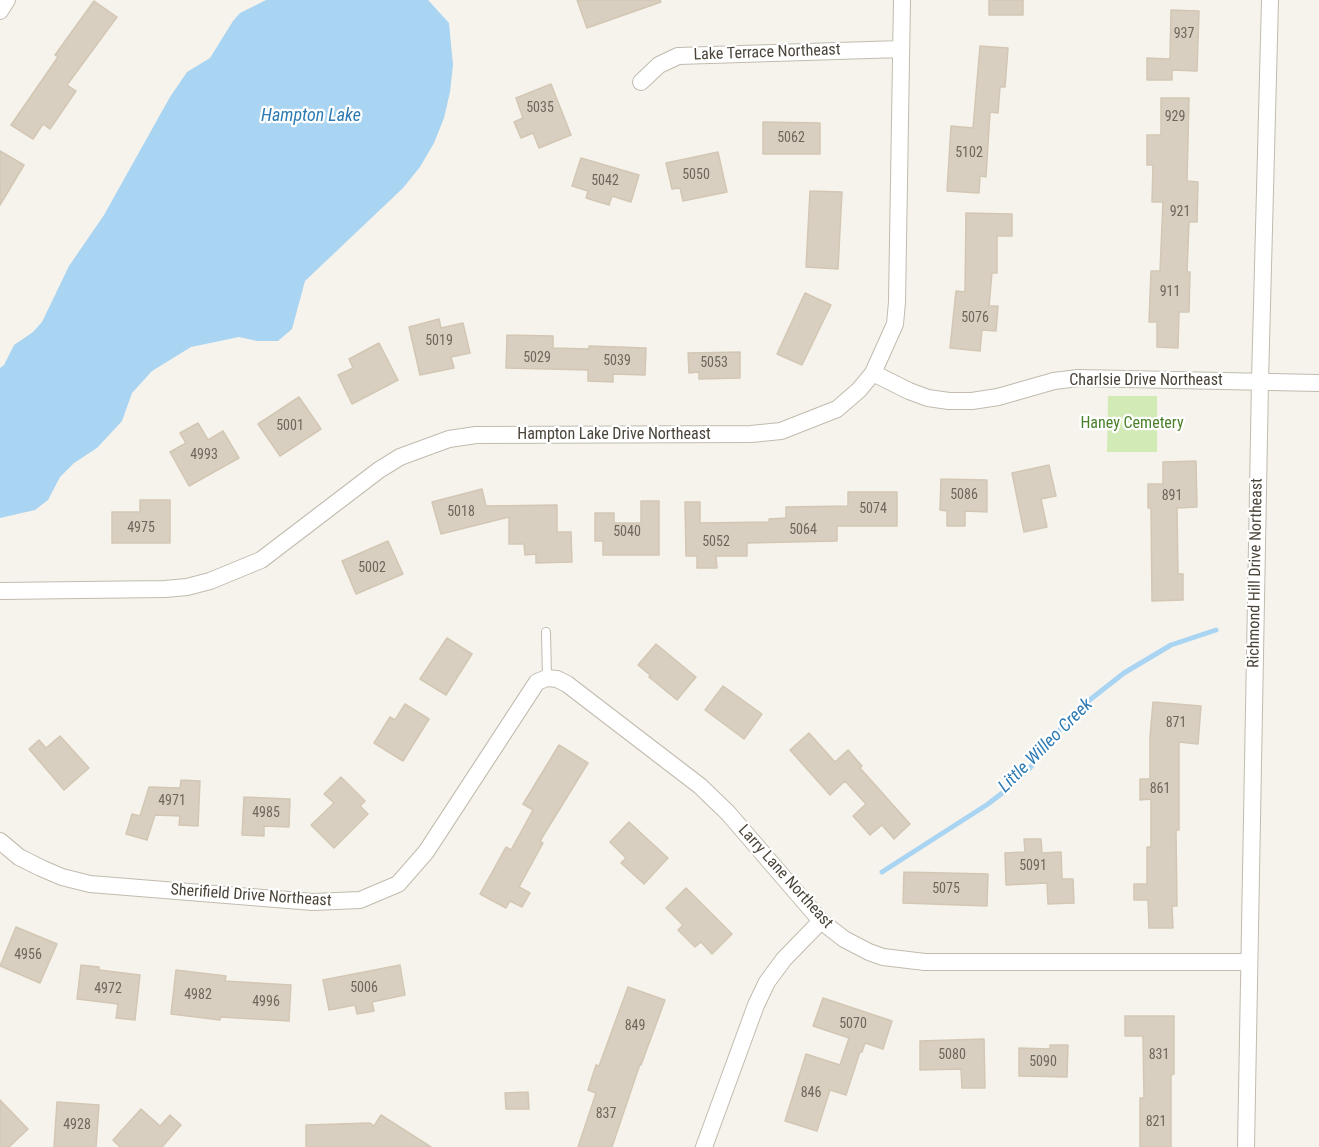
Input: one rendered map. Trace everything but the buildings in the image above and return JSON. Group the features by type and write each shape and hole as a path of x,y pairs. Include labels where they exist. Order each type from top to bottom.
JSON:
{"street":[{"path":"0,11 8,0"},
{"name":"Hampton Lake Drive Northeast","path":"0,591 165,590 187,587 236,572 261,560 400,457 448,439 476,435 751,434 781,431 837,409 859,390 873,373 895,324 902,0"},
{"name":"Richmond Hill Drive Northeast","path":"1246,1147 1260,381 1270,0"},
{"name":"Lake Terrace Northeast","path":"641,82 659,65 678,56 901,49"},
{"name":"Charlsie Drive Northeast","path":"873,373 909,391 928,398 949,401 972,401 998,397 1054,381 1078,378 1319,383"},
{"name":"Larry Lane Northeast","path":"547,678 557,679 567,684 700,786 728,813 821,921 844,939 868,952 903,961 1248,962"},
{"name":"Sherifield Drive Northeast","path":"0,841 19,857 41,868 62,877 90,884 313,902 360,900 398,884 426,852 531,689 537,682 547,678"},
{"path":"704,1147 756,1005 767,982 784,959 821,921"}],"lane":[{"path":"546,632 547,678"}],"green space":[{"name":"Haney Cemetery","path":"1108,396 1157,396 1157,452 1107,452"}],"water":[{"name":"Hampton Lake","path":"266,0 428,0 449,23 453,65 444,118 434,143 420,167 403,188 305,281 292,329 278,341 257,341 239,337 191,347 152,371 132,393 122,421 97,448 74,463 60,477 48,500 35,510 0,518 0,368 4,365 14,345 33,332 42,322 69,266 104,215 170,97 187,72 210,58 240,13"}],"waterway":[{"name":"Little Willeo Creek","path":"882,872 988,804 1010,787 1029,769 1082,706 1124,673 1171,645 1216,630"}]}
